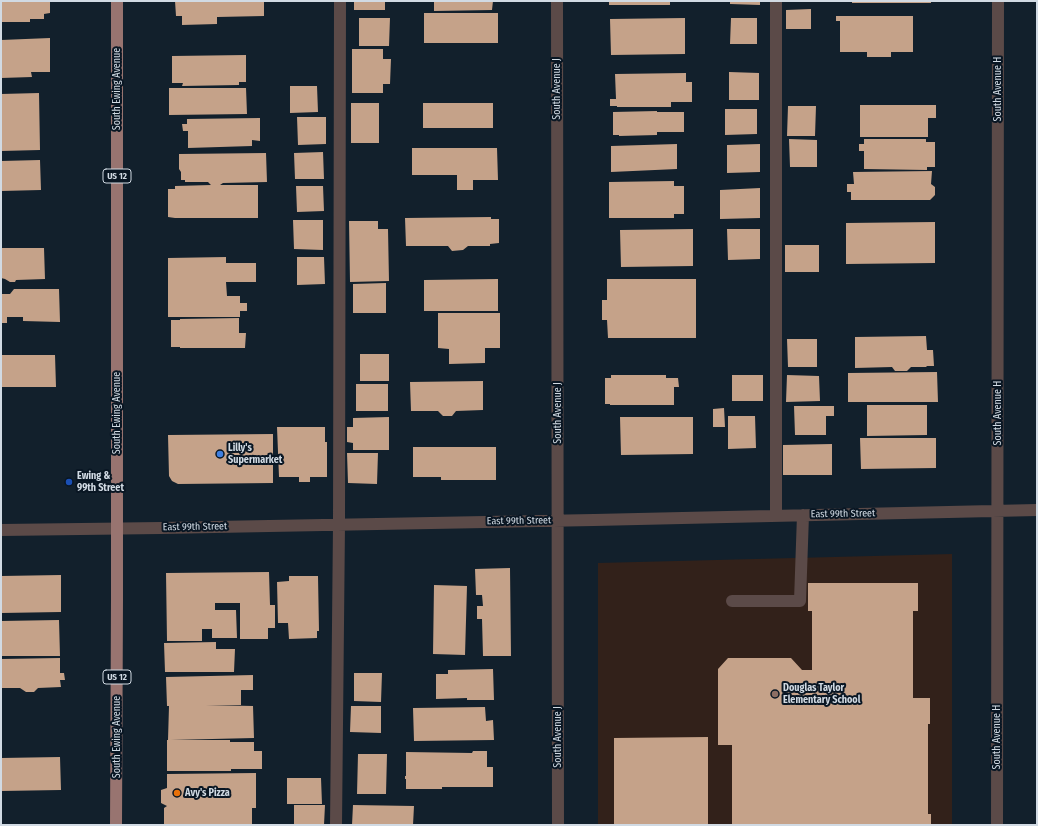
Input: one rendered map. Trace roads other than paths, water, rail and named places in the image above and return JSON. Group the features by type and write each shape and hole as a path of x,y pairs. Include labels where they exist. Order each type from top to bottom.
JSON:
{"main road":[{"name":"South Ewing Avenue","path":"116,825 117,1"}],"street":[{"path":"336,825 339,524 340,1"},
{"name":"South Avenue J","path":"557,1 558,825"},
{"path":"776,1 776,515"},
{"name":"South Avenue H","path":"997,825 998,1"},
{"name":"East 99th Street","path":"1,530 1037,510"},
{"path":"732,601 800,601 803,515"}],"place":[{"name":"Lilly's Supermarket","path":"220,454"},
{"name":"Ewing & 99th Street","path":"69,482"},
{"name":"Douglas Taylor Elementary School","path":"775,694"},
{"name":"Avy's Pizza","path":"177,793"}]}
